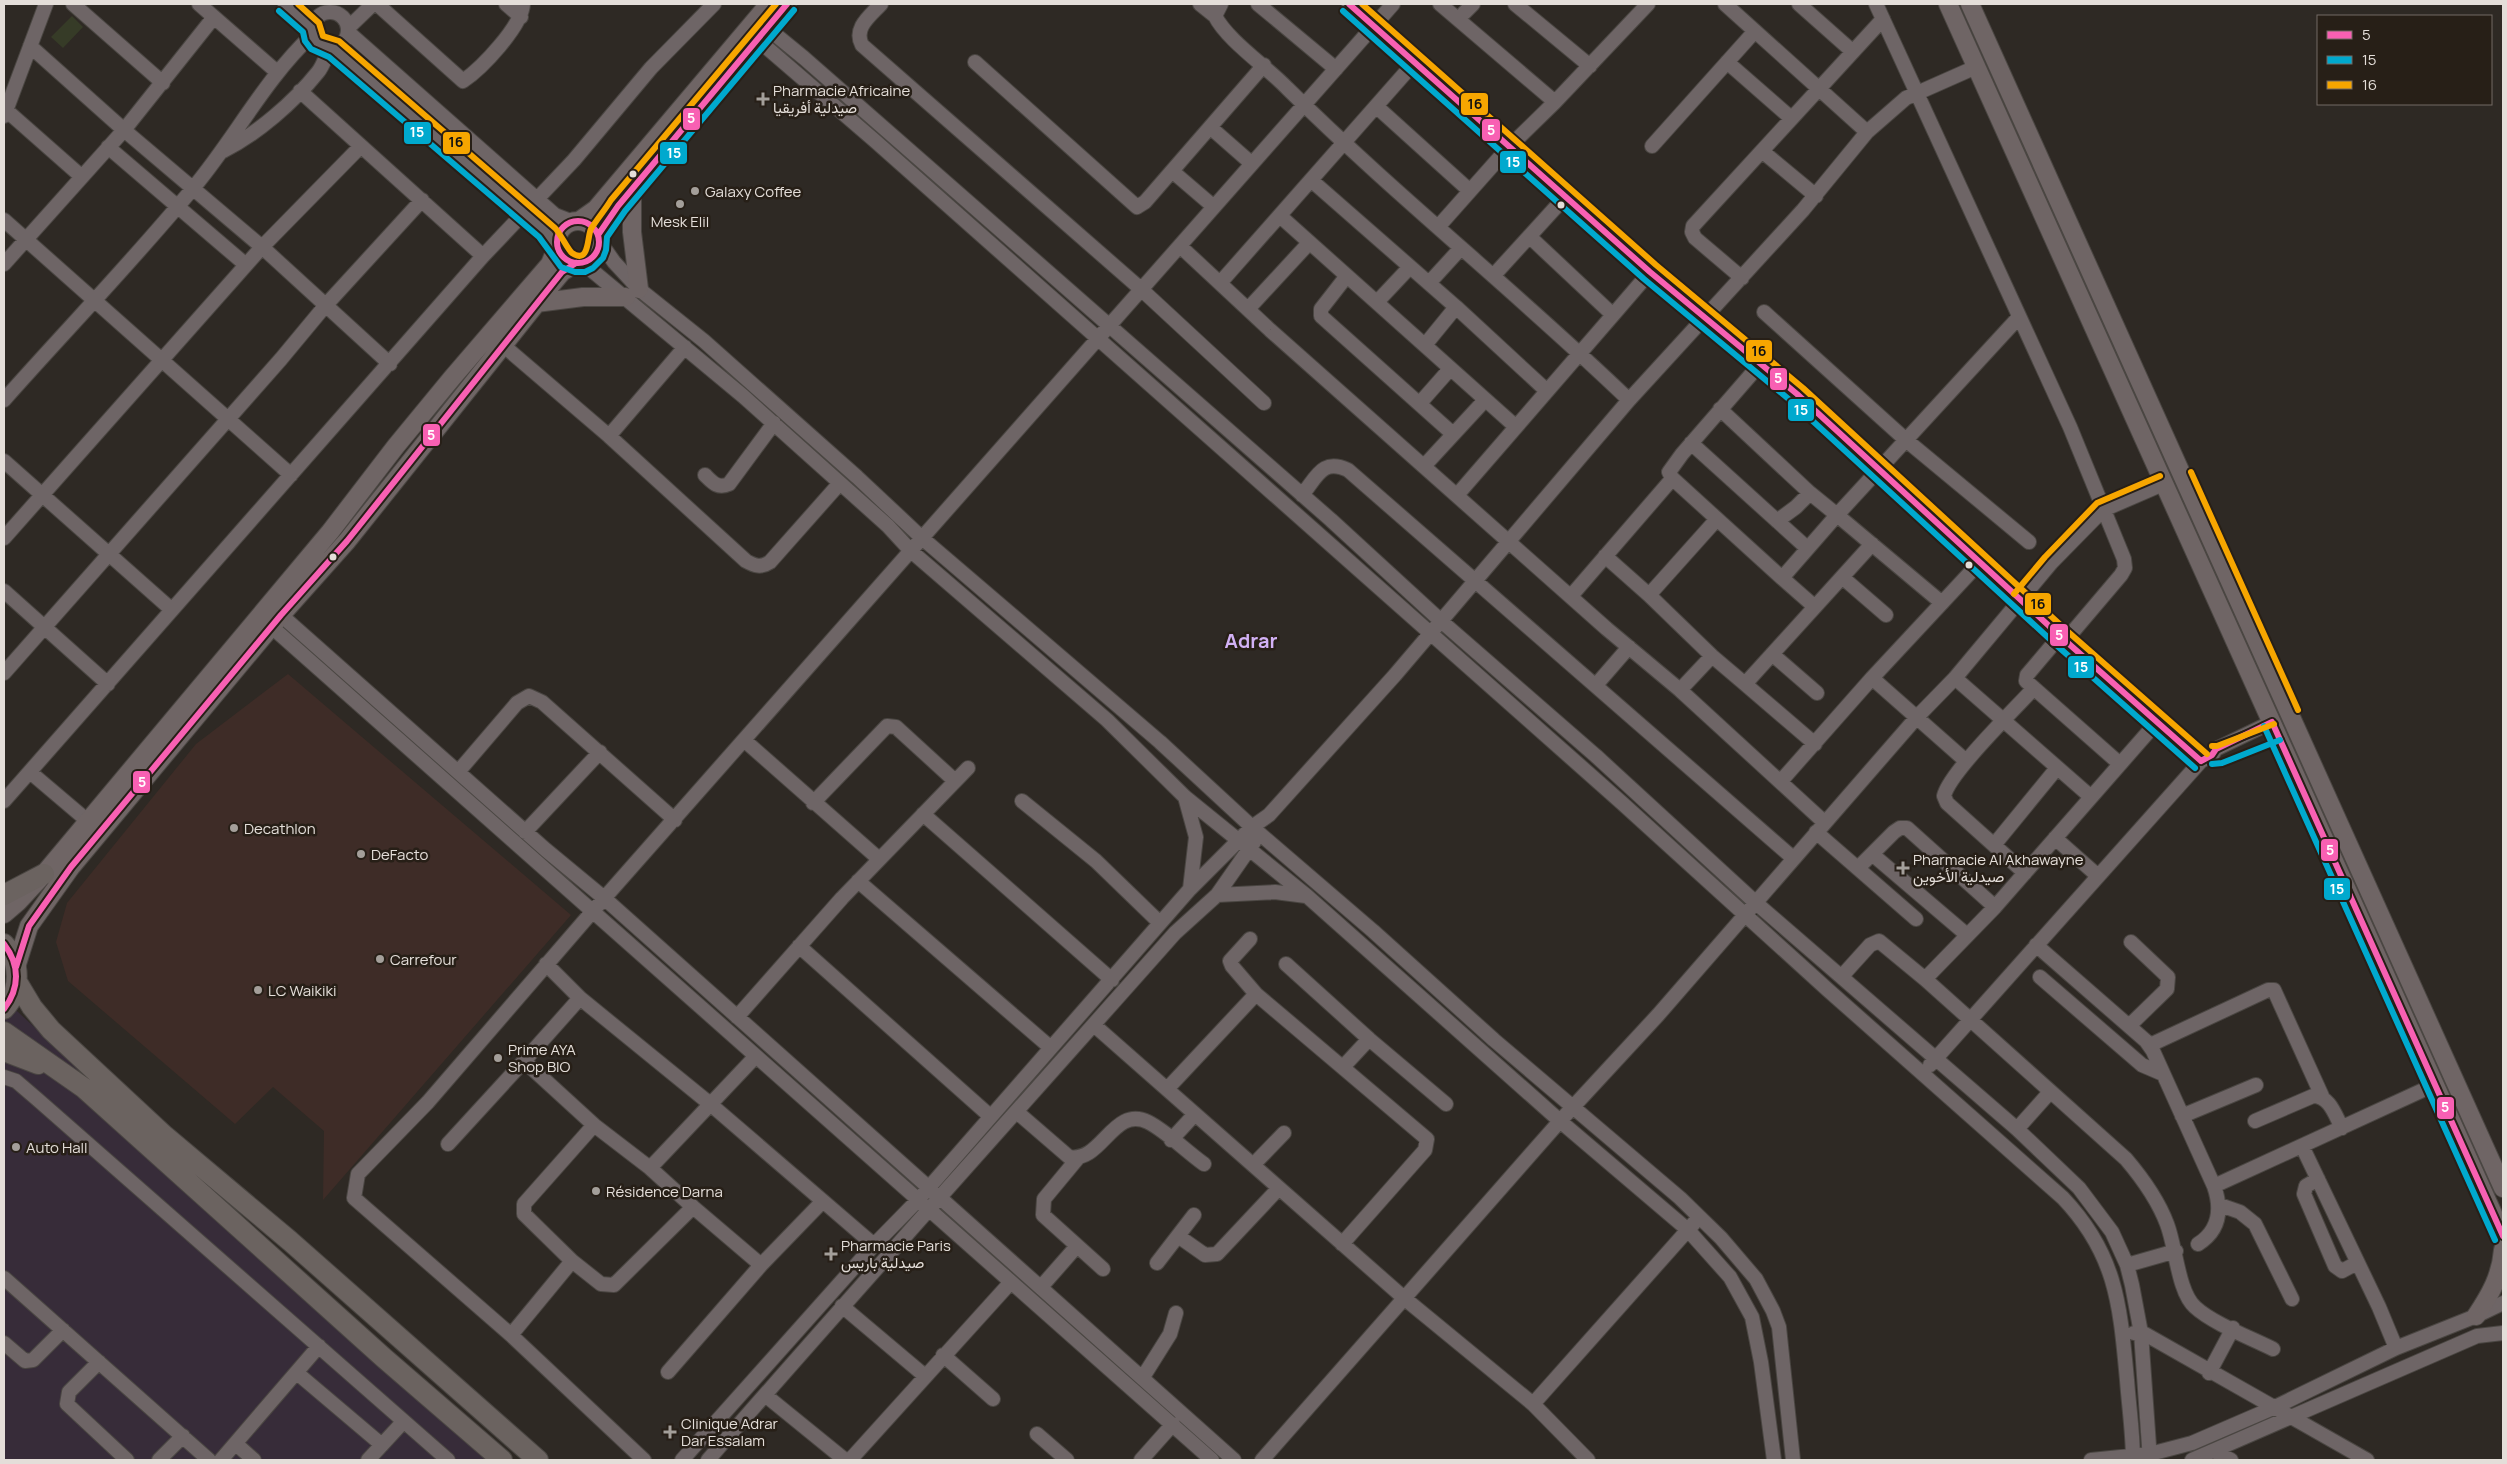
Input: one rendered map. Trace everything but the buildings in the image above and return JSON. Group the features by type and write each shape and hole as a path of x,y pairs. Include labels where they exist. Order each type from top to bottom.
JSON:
{"highway":[{"path":"4,894 44,874"},
{"path":"4,944 13,957 17,975 32,1007 51,1030 165,1136 270,1223 538,1460"},
{"path":"4,1009 14,994 17,975"},
{"path":"4,1032 84,1088 384,1358 502,1460"},
{"path":"4,1051 20,1056 84,1088"}],"main road":[{"path":"270,615 347,540 562,272 595,255 599,238 632,190 757,30 769,4"},
{"path":"4,914 94,826 270,615 330,532 446,385 550,264 561,229 596,209 757,30 787,4"},
{"path":"1948,4 2503,1236"},
{"path":"1970,4 2503,1188"},
{"path":"536,303 632,293 634,251 632,190"},
{"path":"576,221 591,225 599,238"},
{"path":"557,245 564,258 580,263"},
{"path":"17,975 24,939 37,913 94,826"},
{"path":"2476,1316 2494,1288 2500,1272 2503,1250"}],"street":[{"path":"46,4 5,113 82,176"},
{"path":"73,4 163,83"},
{"path":"199,4 277,72"},
{"path":"285,4 312,31 320,46 332,48 525,213 557,245"},
{"path":"223,151 247,139 300,91 319,71 332,48 343,43 348,30 373,4"},
{"path":"377,4 463,81 483,64 522,10 506,4"},
{"path":"4,801 483,256 598,133 651,68 714,4"},
{"path":"881,4 860,28 858,37 862,45 1142,290 1264,403"},
{"path":"1200,4 1218,10 1222,29 1264,65 1344,143 1461,248 1494,275 1629,400"},
{"path":"1258,4 1336,69"},
{"path":"1349,4 1650,272 1761,363 1981,561 2063,639 2157,722 2206,758"},
{"path":"644,1460 511,1335 354,1198 354,1188 358,1174 428,1102 604,898 1111,326 1393,4"},
{"path":"1440,4 1555,102"},
{"path":"1515,4 1590,66"},
{"path":"1438,227 1509,147 1590,66 1648,4"},
{"path":"1725,4 1868,132"},
{"path":"1799,4 1852,50"},
{"path":"1876,4 2094,481 2103,510 2124,559 2125,568 2121,575 2063,639 2027,674 2026,680 2120,764"},
{"path":"4,400 193,188 223,151 277,72 312,31 317,18 329,8 344,19 348,30 539,198 555,215 576,221"},
{"path":"4,264 124,130 214,17"},
{"path":"1742,278 1696,238 1692,229 1852,50 1883,19"},
{"path":"757,30 1111,326 1441,621 1596,756 1756,903 2016,1129 2092,1202 2112,1232 2127,1265 2132,1285 2140,1333 2150,1457"},
{"path":"757,30 874,140 1429,634 1622,803 2078,1213 2100,1245 2115,1290 2123,1334 2133,1458"},
{"path":"1652,146 1755,31"},
{"path":"30,46 124,130 262,247 390,364"},
{"path":"975,62 1134,206 1142,206 1264,65"},
{"path":"1220,283 1377,107 1414,62"},
{"path":"1727,62 1791,118"},
{"path":"682,1460 874,1245 918,1200 1190,890 1245,844 1510,542 1629,400 1707,318 1816,196 1868,132 1899,102 1916,92 1976,67"},
{"path":"300,91 483,256"},
{"path":"1377,107 1470,190"},
{"path":"1210,127 1251,164"},
{"path":"4,538 262,247 361,146"},
{"path":"108,148 246,265"},
{"path":"1762,151 1816,196"},
{"path":"1172,170 1214,207"},
{"path":"1311,180 1456,307 1547,391"},
{"path":"1494,275 1566,196"},
{"path":"4,673 281,359 325,306 422,200"},
{"path":"1280,216 1346,277 1377,302 1515,426"},
{"path":"4,220 291,475"},
{"path":"1530,237 1612,315"},
{"path":"599,238 632,293 685,347 774,423 912,550 1106,720 1185,796 1307,896 1560,1121 1688,1230 1730,1278 1752,1317 1761,1362 1774,1460"},
{"path":"1248,309 1309,243"},
{"path":"1180,246 1248,309 1571,596 1680,690 1781,782 1858,868 1916,918"},
{"path":"1429,284 1461,248"},
{"path":"580,263 632,293 711,348 922,538 1160,742 1256,831 1700,1217 1756,1279 1773,1311 1782,1348 1793,1460"},
{"path":"1377,302 1410,268"},
{"path":"1458,494 1650,272"},
{"path":"1346,277 1322,308 1321,316 1453,434"},
{"path":"1425,345 1456,307"},
{"path":"1764,312 1906,440 2029,542"},
{"path":"1782,578 1878,467 1906,440 2019,317"},
{"path":"504,346 609,436 746,561 756,566 770,562 840,483"},
{"path":"609,436 685,347"},
{"path":"1761,363 1670,470 1672,479 1815,607"},
{"path":"1420,403 1450,369"},
{"path":"1425,465 1486,400"},
{"path":"1720,409 1810,493 1942,603"},
{"path":"705,475 714,484 723,487 729,484 774,423"},
{"path":"1691,443 1807,548"},
{"path":"4,461 172,610"},
{"path":"1302,495 1324,468 1331,464 1348,470 1793,858"},
{"path":"1571,596 1672,479"},
{"path":"1262,1460 1572,1107 1658,1015 1917,717 1954,678 2021,600 2050,562 2103,510 2163,484"},
{"path":"1777,521 1796,507 1810,493"},
{"path":"1649,595 1717,519"},
{"path":"1745,684 1872,544"},
{"path":"1605,556 1649,595 1712,656 1815,744"},
{"path":"1781,782 1872,678 1981,561"},
{"path":"1842,577 1886,615"},
{"path":"4,591 108,684"},
{"path":"270,615 458,772 525,832 604,898 927,1189 1041,1286 1234,1460"},
{"path":"270,615 592,912 672,980 1212,1460"},
{"path":"1596,685 1629,647"},
{"path":"1772,654 1817,693"},
{"path":"1680,690 1712,656"},
{"path":"1872,678 1966,761"},
{"path":"1954,678 2091,797"},
{"path":"2025,873 1944,799 1944,793 1966,761 2034,688"},
{"path":"458,772 517,703 529,696 542,702 675,820"},
{"path":"1925,979 1995,907 2157,722"},
{"path":"813,803 887,726 896,727 954,780"},
{"path":"1923,1073 2206,758 2216,749 2274,727"},
{"path":"744,740 813,803 879,859"},
{"path":"525,832 600,752"},
{"path":"737,1018 858,881 954,780 968,768"},
{"path":"1994,845 2057,768"},
{"path":"30,772 94,826"},
{"path":"1185,796 1196,837 1190,890"},
{"path":"1022,800 1096,861 1160,923"},
{"path":"923,814 1112,980"},
{"path":"1858,868 1894,832 1900,828 1908,828 1995,907"},
{"path":"2055,838 2098,876"},
{"path":"708,1460 842,1306 930,1211 1175,933 1218,895 1245,844"},
{"path":"1872,854 1967,935"},
{"path":"858,881 1051,1048"},
{"path":"1218,895 1275,892 1307,896"},
{"path":"1250,939 1230,961 1256,994 1427,1139 1425,1150 1342,1244"},
{"path":"1842,976 1870,945 1879,941 1925,979 2126,1160 2141,1177 2159,1205 2176,1252 2183,1288 2190,1302 2205,1314 2273,1349"},
{"path":"2129,1026 2166,989 2168,981 2168,977 2131,942"},
{"path":"2036,945 2150,1045 2214,1186 2220,1205 2216,1225 2198,1244"},
{"path":"799,946 990,1116"},
{"path":"546,964 580,998 709,1103 874,1245"},
{"path":"1286,964 1369,1039 1446,1104"},
{"path":"2040,977 2142,1065 2163,1074"},
{"path":"2068,1001 2082,985"},
{"path":"2150,1045 2268,990 2274,990 2322,1096 2328,1102 2342,1128"},
{"path":"1167,1089 1256,994"},
{"path":"448,1144 580,998"},
{"path":"1094,1025 1404,1298 1533,1404 1588,1460"},
{"path":"1343,1067 1369,1039"},
{"path":"650,1168 709,1103 756,1056"},
{"path":"524,1061 594,1125 650,1168 761,1265"},
{"path":"4,1077 12,1078 23,1087 448,1460"},
{"path":"2182,1116 2256,1085"},
{"path":"2214,1186 2434,1085"},
{"path":"2016,1129 2050,1092"},
{"path":"2255,1121 2313,1096 2322,1096"},
{"path":"1017,1112 1069,1156 1078,1158 1088,1155 1123,1121 1134,1119 1147,1122 1204,1164"},
{"path":"1171,1140 1195,1114"},
{"path":"594,1125 523,1207 524,1214 572,1261 601,1284 614,1286 693,1207"},
{"path":"1253,1165 1284,1134"},
{"path":"2302,1146 2357,1264 2380,1306 2396,1348"},
{"path":"1078,1158 1044,1199 1043,1215 1103,1269"},
{"path":"2318,1179 2306,1186 2304,1194 2335,1266 2342,1271 2357,1264"},
{"path":"1178,1236 1205,1255 1217,1254 1279,1188"},
{"path":"668,1372 761,1265 822,1202"},
{"path":"2220,1205 2240,1212 2255,1224 2292,1298"},
{"path":"1156,1263 1194,1215"},
{"path":"1533,1404 1700,1217"},
{"path":"1041,1286 1077,1246"},
{"path":"2127,1265 2176,1252"},
{"path":"511,1335 572,1261"},
{"path":"5,1281 209,1460"},
{"path":"850,1460 1011,1282"},
{"path":"2115,1290 2132,1285"},
{"path":"2091,1460 2150,1457 2192,1443 2273,1408 2396,1348 2476,1316 2503,1303"},
{"path":"842,1306 925,1376"},
{"path":"1143,1377 1170,1334 1176,1313"},
{"path":"2210,1373 2233,1328"},
{"path":"4,1343 25,1361 33,1360 63,1330"},
{"path":"2123,1334 2140,1333 2368,1460"},
{"path":"2192,1460 2477,1336 2503,1333"},
{"path":"221,1460 319,1346"},
{"path":"944,1355 993,1400"},
{"path":"99,1362 69,1392 67,1404 127,1460"},
{"path":"297,1373 382,1445"},
{"path":"765,1394 845,1460"},
{"path":"368,1460 404,1422"},
{"path":"1141,1460 1173,1424"},
{"path":"1037,1434 1068,1460"},
{"path":"159,1460 183,1436"},
{"path":"236,1444 254,1460"},
{"path":"2214,1451 2231,1460"}],"shaded area":[{"path":"288,674 571,915 323,1200 324,1131 273,1087 235,1124 68,981 56,942 67,903 196,744"},
{"path":"4,999 111,1098 488,1460 4,1460"}],"green space":[{"path":"72,16 83,27 63,48 51,37"}],"transit line":[{"name":"16","path":"298,4 319,23 323,36 339,41 555,228 570,251 578,256 585,253 591,229 611,200 776,4"},
{"name":"5","path":"598,235 618,206 787,4"},
{"name":"5","path":"1349,4 1650,272 1797,394 2060,636 2201,761"},
{"name":"16","path":"1362,4 1656,265 1803,388 2066,630 2207,754"},
{"name":"15","path":"279,11 303,32 305,41 311,49 329,57 539,237 561,267 575,272 585,272 593,268 603,258 607,237 625,211 794,10"},
{"name":"15","path":"1343,11 1644,279 1791,401 2054,643 2195,768"},
{"name":"5","path":"582,221 590,224 596,230 599,242 596,254 590,260 574,263 566,260 560,254 557,238 560,230 566,224 582,221"},
{"name":"5","path":"16,967 29,926 71,867 281,615 347,541 562,272 576,263"},
{"name":"16","path":"2191,472 2298,710"},
{"name":"16","path":"2014,594 2045,557 2097,503 2160,476"},
{"name":"5","path":"2272,722 2503,1236"},
{"name":"5","path":"2201,761 2212,755 2216,749 2272,722"},
{"name":"16","path":"2212,746 2217,746 2274,724"},
{"name":"15","path":"2264,726 2495,1240"},
{"name":"15","path":"2212,764 2222,763 2280,740"},
{"name":"5","path":"4,944 13,960 16,976 13,993 4,1009"}],"place":[{"name":"Pharmacie Africaine صيدلية أفريقيا","path":"763,99"},
{"name":"Galaxy Coffee","path":"695,191"},
{"name":"Mesk Elil","path":"680,204"},
{"name":"Decathlon","path":"234,828"},
{"name":"DeFacto","path":"361,854"},
{"name":"Pharmacie Al Akhawayne صيدلية الأخوين","path":"1903,868"},
{"name":"Carrefour","path":"380,959"},
{"name":"LC Waikiki","path":"258,990"},
{"name":"Prime AYA Shop BIO","path":"498,1058"},
{"name":"Auto Hall","path":"16,1147"},
{"name":"Résidence Darna","path":"596,1191"},
{"name":"Pharmacie Paris صيدلية باريس","path":"831,1254"},
{"name":"Clinique Adrar Dar Essalam","path":"670,1432"}],"district":[{"name":"Adrar","path":"1251,640"}]}
